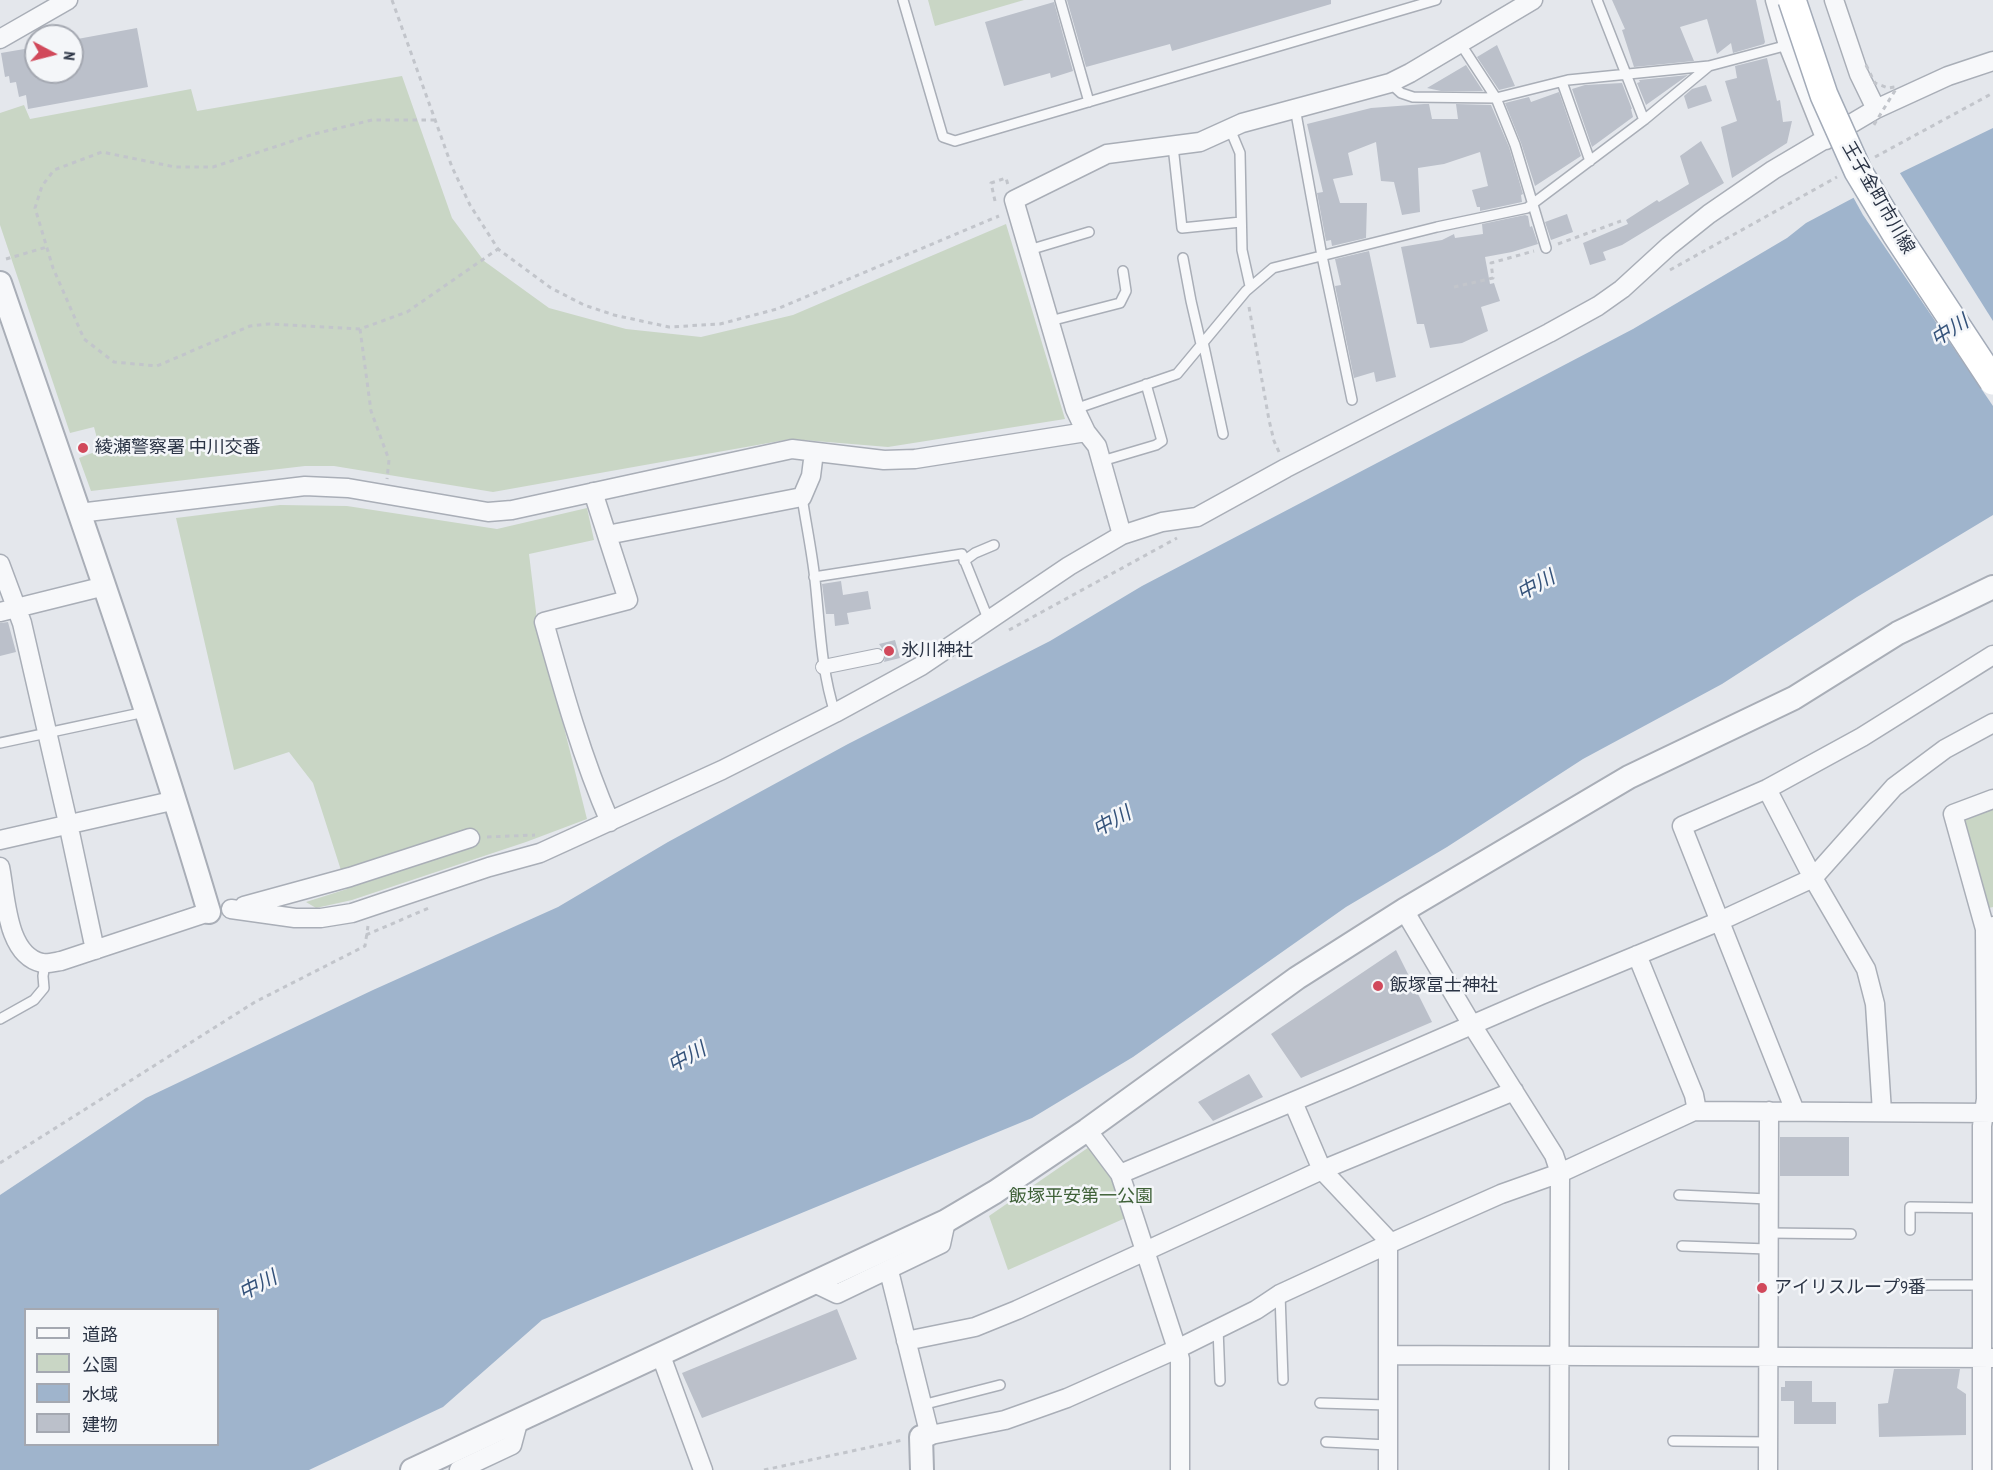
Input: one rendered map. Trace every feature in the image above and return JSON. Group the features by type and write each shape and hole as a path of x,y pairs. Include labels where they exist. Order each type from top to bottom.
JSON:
{"main road":[{"name":"王子金町市川線","path":"1792,0 1824,95 1858,171 1896,234 1993,381"},
{"name":"王子金町市川線","path":"1810,0 1838,88 1870,157 1912,227 1993,348"}],"street":[{"path":"0,39 68,0"},
{"path":"1122,535 1097,446 1086,432 1075,409 1014,200 1107,154 1200,142 1258,118 1390,83 1410,74 1533,0"},
{"path":"1775,0 1788,45 1826,140"},
{"path":"1834,0 1859,74 1876,109"},
{"path":"220,910 295,918 321,918 352,913 489,867 540,854 722,770 835,713 921,666 1069,566 1122,535 1162,522 1197,517 1286,468 1569,322 1622,289 1669,246 1728,200 1876,109 1948,76 1993,61"},
{"path":"0,283 176,800 220,910"},
{"path":"79,513 305,486 348,488 488,512 512,510 792,449 884,460 915,459 1086,432"},
{"path":"607,535 802,497 811,476 814,452"},
{"path":"593,492 628,600 544,622 566,699 596,789 610,822"},
{"path":"0,564 9,610 48,733 95,950"},
{"path":"9,610 105,586"},
{"path":"419,1469 519,1419 812,1281 946,1221 995,1192 1087,1130 1297,978 1404,910 1629,777 1794,698 1898,633 1993,587"},
{"path":"1795,1111 1682,826 1767,789 1862,737 1993,655"},
{"path":"823,667 877,656"},
{"path":"1120,1174 1719,921 1813,878 1894,787 1945,750 1993,723"},
{"path":"1767,789 1813,878 1866,969 1873,993 1882,1112"},
{"path":"1982,1470 1988,1358 1983,1285 1982,1208 1988,1112 1986,1099 1989,928 1953,814 1993,799"},
{"path":"0,840 176,800"},
{"path":"0,867 6,937 34,960 45,964 61,961 220,910 269,901 350,877 470,838"},
{"path":"1404,910 1472,1025 1554,1155 1560,1173 1559,1470"},
{"path":"1637,955 1694,1095 1697,1111"},
{"path":"906,1341 986,1323 1322,1170 1514,1091"},
{"path":"1293,1102 1322,1170 1389,1244 1388,1470"},
{"path":"925,1436 1005,1420 1067,1398 1177,1349 1256,1310 1280,1294 1389,1244 1501,1194 1560,1173 1697,1111 1988,1112"},
{"path":"1768,1470 1769,1111"},
{"path":"1087,1130 1120,1174 1177,1349 1180,1470"},
{"path":"812,1281 837,1294 941,1244 946,1221"},
{"path":"889,1270 922,1405 925,1436 922,1470"},
{"path":"660,1353 703,1470"},
{"path":"1388,1355 1988,1358"},
{"path":"459,1470 478,1466 513,1445 519,1419"}],"lane":[{"path":"903,0 943,137 948,141 962,140 1437,0"},
{"path":"1060,0 1089,102"},
{"path":"1597,0 1644,120"},
{"path":"1460,43 1496,98 1515,145 1546,248"},
{"path":"1390,83 1401,93 1413,97 1496,98 1562,82 1709,66 1788,45"},
{"path":"1075,409 1177,374 1248,289 1273,268 1437,227 1527,208 1644,120 1709,66"},
{"path":"1562,82 1590,161"},
{"path":"1295,108 1322,256 1352,400"},
{"path":"1230,129 1240,153 1242,250 1248,289"},
{"path":"1173,146 1182,228 1241,222"},
{"path":"1029,250 1089,232"},
{"path":"1183,258 1223,434"},
{"path":"1050,321 1120,303 1126,291 1123,271"},
{"path":"1102,461 1156,445 1162,441 1146,384"},
{"path":"802,497 814,577 823,667 835,713"},
{"path":"964,561 994,544"},
{"path":"814,577 962,554 989,621"},
{"path":"0,743 147,712"},
{"path":"0,1019 34,1000 44,988 45,964"},
{"path":"1679,1195 1768,1199"},
{"path":"1910,1230 1910,1207 1982,1208"},
{"path":"1682,1245 1851,1234"},
{"path":"1904,1285 1983,1285"},
{"path":"1280,1294 1283,1380"},
{"path":"1218,1328 1220,1381"},
{"path":"922,1405 1000,1385"},
{"path":"1320,1403 1388,1405"},
{"path":"1674,1441 1768,1442"},
{"path":"1326,1442 1388,1445"}],"path":[{"path":"392,0 452,167 470,205 498,249 551,288 584,305 614,315 669,327 720,324 777,309 999,217 991,183 1006,178 1014,200"},
{"path":"1866,65 1875,83 1896,89 1872,128"},
{"path":"435,120 372,120 314,134 213,167 175,167 102,152 54,170 42,186 35,208 53,268 84,339 114,362 157,366 250,326 269,324 360,329 407,312 498,249"},
{"path":"6,259 47,247"},
{"path":"1248,289 1274,441"},
{"path":"360,329 371,411 389,460 386,494"},
{"path":"470,838 534,835 544,832"},
{"path":"0,1163 255,1002 365,946 366,935"},
{"path":"764,1470 925,1436"}],"green space":[{"path":"928,0 1024,0 935,26"},
{"path":"402,76 452,218 484,261 549,308 626,329 701,337 793,315 1006,224 1065,419 888,447 791,439 493,492 334,466 305,466 91,491 79,458 100,450 94,427 70,433 0,225 0,113 24,105 30,119 191,89 197,111"},
{"path":"280,505 347,506 497,529 587,508 594,540 529,554 537,620 587,819 526,842 352,900 316,908 306,902 347,889 313,783 289,752 234,770 176,518"},
{"path":"1993,808 1993,907 1989,908 1964,820"},
{"name":"飯塚平安第一公園","path":"1092,1145 1116,1175 1130,1216 1008,1270 989,1216"}],"water":[{"name":"中川","path":"1993,128 1993,515 1857,597 1722,684 1583,759 1447,847 1346,907 1133,1057 1032,1118 542,1320 443,1407 309,1470 0,1470 0,1195 146,1098 373,990 558,907 668,842 848,744 1050,641 1142,586 1633,329 1787,238 1806,223 1904,171"}],"pier":[{"path":"1898,170 1993,321 1993,406 1863,215 1852,195"}],"building":[{"path":"1067,0 1331,0 1331,4 1172,51 1170,44 1086,67"},
{"path":"1612,0 1756,0 1765,42 1733,53 1731,43 1717,54 1707,19 1680,27 1694,61 1634,67 1622,30 1625,29"},
{"path":"1054,2 1073,71 1051,78 1050,73 1004,86 985,22"},
{"path":"137,28 148,87 28,109 26,95 19,97 16,82 10,83 9,76 5,77 1,53 24,49 24,84 84,84 84,38"},
{"path":"1497,45 1515,86 1499,90 1477,57"},
{"path":"1767,58 1777,101 1780,100 1783,122 1792,121 1787,143 1732,178 1721,127 1737,121 1725,81 1737,78 1735,66"},
{"path":"1466,65 1483,91 1441,91 1427,88"},
{"path":"1688,75 1646,105 1637,83 1640,82 1639,80"},
{"path":"1622,83 1633,117 1592,147 1572,89 1585,85"},
{"path":"1706,85 1712,101 1688,109 1684,96 1692,89"},
{"path":"1559,92 1581,156 1535,186 1505,103 1529,97 1531,102"},
{"path":"1429,104 1432,119 1458,119 1456,104 1491,105 1509,147 1523,194 1521,195 1522,202 1480,211 1472,190 1488,186 1480,152 1444,164 1418,168 1420,212 1402,215 1394,182 1381,181 1376,142 1348,153 1353,175 1333,179 1340,203 1367,203 1366,238 1332,246 1331,240 1326,241 1317,193 1323,192 1307,124 1371,108"},
{"path":"1701,141 1724,183 1622,245 1603,252 1606,260 1590,265 1583,243 1628,224 1626,220 1657,200 1659,202 1689,184 1680,156"},
{"path":"1567,214 1573,232 1551,240 1545,222"},
{"path":"1528,216 1530,227 1532,226 1538,244 1485,257 1490,284 1494,283 1500,301 1481,307 1488,331 1462,343 1430,348 1424,324 1417,324 1401,247 1442,240 1454,234 1455,238 1483,234 1482,224"},
{"path":"1369,251 1396,377 1376,382 1374,372 1354,378 1335,286 1341,285 1335,259"},
{"path":"841,581 843,595 868,591 871,609 847,613 849,624 835,626 834,614 826,614 822,584"},
{"path":"8,622 16,652 0,656 0,623"},
{"path":"895,640 900,658 884,662 886,654 879,644"},
{"name":"飯塚冨士神社","path":"1396,950 1432,1022 1301,1078 1271,1034"},
{"path":"1249,1074 1263,1097 1213,1121 1198,1102"},
{"path":"1780,1137 1849,1137 1849,1176 1780,1176"},
{"path":"837,1309 857,1359 702,1418 682,1373"},
{"path":"1894,1369 1960,1369 1957,1388 1966,1394 1966,1435 1879,1437 1878,1404 1888,1403"},
{"path":"1785,1381 1812,1381 1812,1402 1836,1402 1836,1424 1794,1424 1794,1401 1781,1401 1781,1387 1785,1387"}],"place":[{"name":"綾瀬警察署 中川交番","path":"83,448"},
{"name":"氷川神社","path":"889,651"},
{"name":"飯塚冨士神社","path":"1378,986"},
{"name":"アイリスループ9番","path":"1762,1288"}]}
